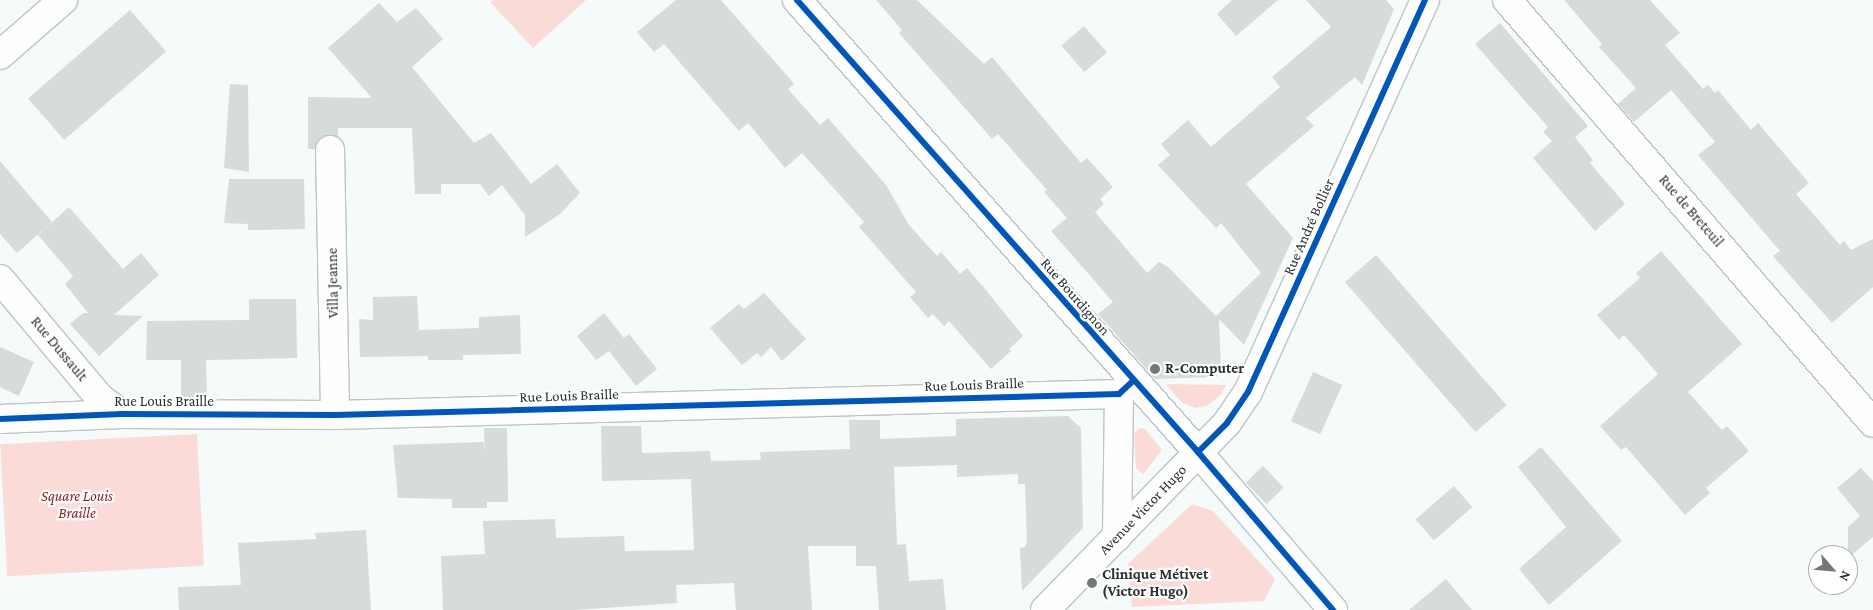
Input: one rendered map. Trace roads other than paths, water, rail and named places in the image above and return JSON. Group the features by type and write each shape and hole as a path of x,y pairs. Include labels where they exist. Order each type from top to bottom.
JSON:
{"street":[{"path":"0,54 63,0"},
{"name":"Rue Bourdignon","path":"797,0 1126,388 1198,452 1333,610"},
{"name":"Rue André Bollier","path":"1198,452 1228,424 1248,392 1425,0"},
{"name":"Rue de Breteuil","path":"1507,0 1873,423"},
{"name":"Villa Jeanne","path":"330,150 335,415"},
{"name":"Rue Dussault","path":"0,279 100,398 122,414"},
{"path":"1117,537 1126,388"},
{"name":"Rue Louis Braille","path":"0,419 122,414 335,415 1126,388"},
{"name":"Avenue Victor Hugo","path":"1054,607 1198,452"}],"place":[{"name":"R-Computer","path":"1155,369"},
{"name":"Clinique Métivet (Victor Hugo)","path":"1092,583"}],"park label":[{"name":"Square Louis Braille","path":"77,504"}]}
